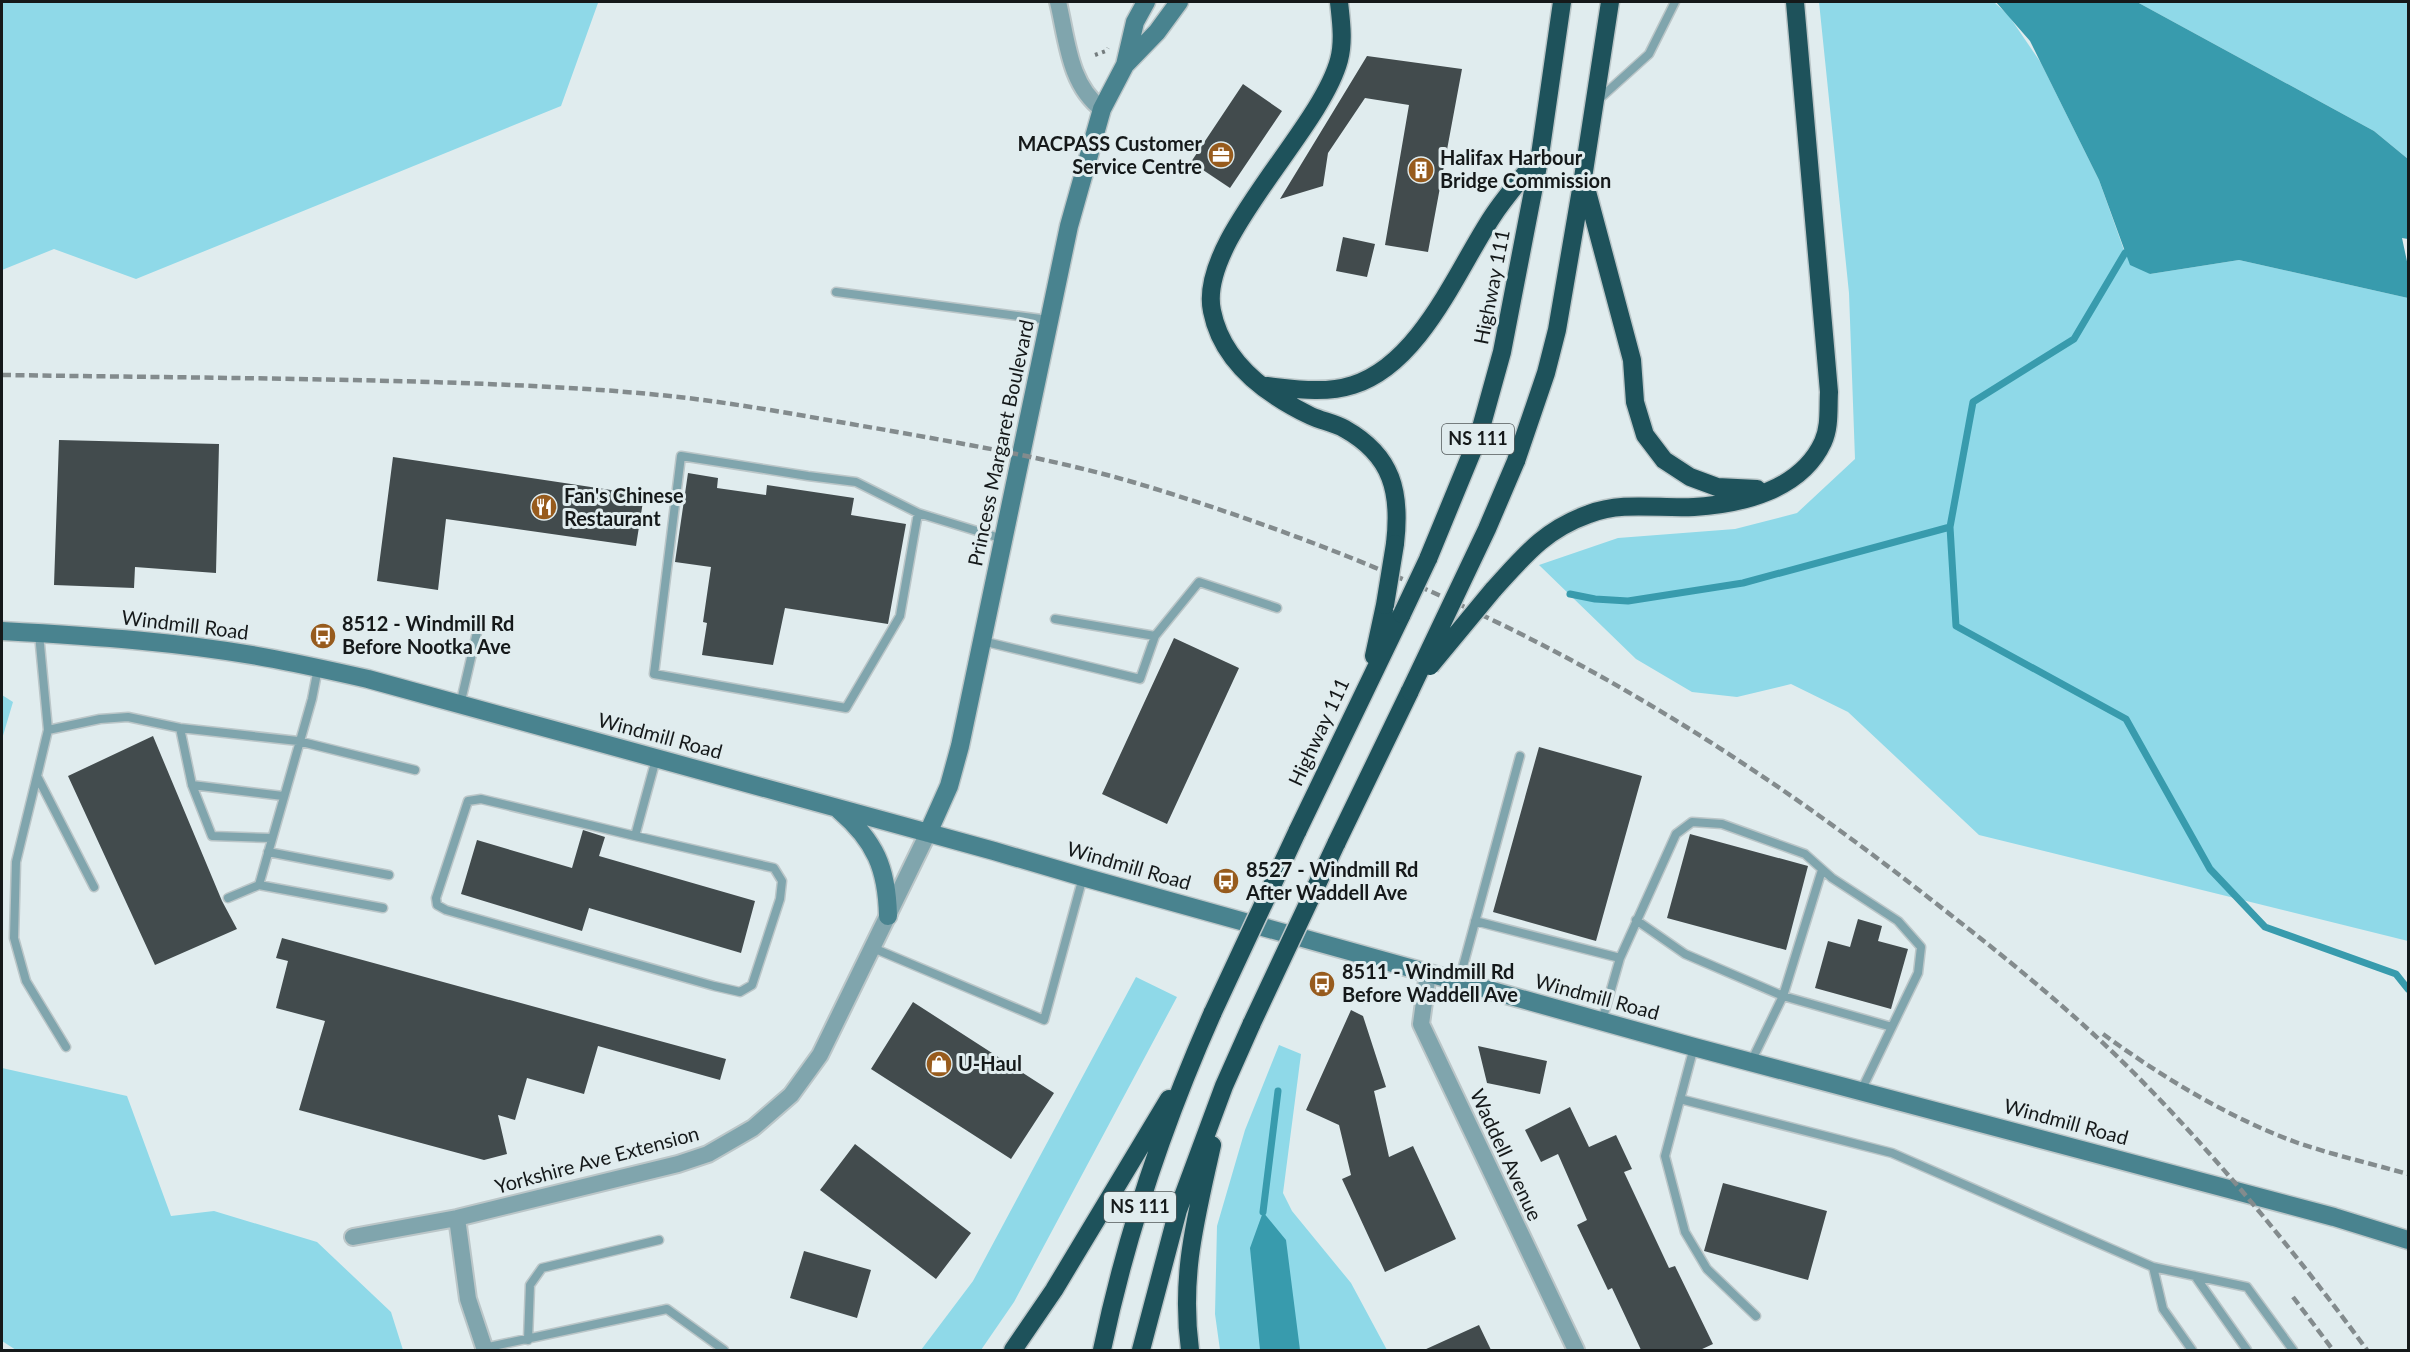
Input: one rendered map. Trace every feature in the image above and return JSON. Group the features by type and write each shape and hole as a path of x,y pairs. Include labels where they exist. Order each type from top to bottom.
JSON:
{"highway":[{"path":"1339,2 1342,30 1339,60 1326,90 1244,214 1217,263 1211,287 1211,310 1219,334 1231,356 1248,376 1311,415 1344,428 1366,442 1382,460 1391,476 1396,494 1398,523 1370,679"},
{"name":"Highway 111","path":"1102,1350 1146,1188 1188,1067 1297,832 1428,559 1474,447 1492,392 1509,322 1540,155 1562,2"},
{"name":"NS 111","path":"1141,1350 1178,1210 1224,1086 1336,844 1487,529 1516,461 1546,373 1557,330 1610,2"},
{"path":"1410,691 1493,590 1539,540 1590,513 1639,506 1694,507 1730,502 1773,490 1794,478 1823,443 1828,425 1829,392 1795,2"},
{"path":"1261,386 1332,390 1354,385 1398,360 1417,338 1493,216 1540,155"},
{"path":"1583,178 1632,360 1635,402 1645,435 1664,460 1690,477 1717,487 1773,490"},
{"path":"1013,1350 1054,1290 1188,1067"},
{"path":"1190,1350 1186,1316 1189,1251 1224,1086"}],"main road":[{"name":"Princess Margaret Boulevard","path":"928,833 949,786 982,642 1069,226 1102,109 1125,65 1135,22 1146,2"},
{"name":"Princess Margaret Boulevard","path":"1125,65 1157,32 1179,2"},
{"name":"Windmill Road","path":"2,631 178,646 273,658 368,679 1694,1047 2334,1217 2409,1240"},
{"path":"835,807 857,826 877,856 884,873 888,916"}],"street":[{"path":"1058,2 1076,78 1083,92 1102,109"},
{"name":"Yorkshire Ave Extension","path":"353,1237 457,1218 678,1164 708,1154 753,1128 791,1095 820,1056 928,833"},
{"name":"Waddell Avenue","path":"1428,973 1421,1024 1576,1350"},
{"path":"457,1218 468,1299 484,1349"}],"lane":[{"path":"1594,103 1649,54 1675,2"},
{"path":"836,292 1049,320"},
{"path":"918,513 900,616 846,708 654,674 681,456 856,482 918,513 1003,539"},
{"path":"982,642 1140,679 1155,636 1199,582 1277,608"},
{"path":"1055,619 1155,636"},
{"path":"460,705 478,628"},
{"path":"39,633 48,730 16,862 14,938 26,981 66,1047"},
{"path":"259,885 298,741 312,699 318,668"},
{"path":"48,730 100,719 128,717 180,728 298,741 415,770"},
{"path":"180,728 192,784 212,836 272,838"},
{"path":"1459,982 1520,756"},
{"path":"635,836 656,759"},
{"path":"38,776 94,887"},
{"path":"192,784 283,796"},
{"path":"481,799 635,836 774,868 782,881 780,898 752,985 740,992 714,986 446,910 437,905 436,898 468,801 481,799"},
{"path":"1602,1021 1620,958 1676,834 1692,822 1722,824 1805,854 1822,870 1898,921 1921,947 1918,973 1861,1091"},
{"path":"268,852 390,874"},
{"path":"1751,1062 1783,996 1822,870"},
{"path":"873,948 1044,1020 1083,878"},
{"path":"228,898 259,885 384,908"},
{"path":"1474,921 1620,958"},
{"path":"1636,921 1685,954 1783,996 1892,1027"},
{"path":"1694,1047 1665,1156 1685,1232 1707,1269 1756,1316"},
{"path":"1680,1100 1892,1153 2153,1267 2247,1287 2293,1350"},
{"path":"528,1340 530,1285 542,1268 659,1240"},
{"path":"2153,1267 2163,1309 2192,1350"},
{"path":"2195,1276 2247,1350"},
{"path":"484,1349 667,1309 724,1350"}],"shaded area":[{"path":"2,2 598,3 561,106 136,279 54,249 2,270"},
{"path":"1819,2 1994,2 2009,16 2041,63 2099,180 2125,253 2150,274 2239,260 2408,298 2408,941 1979,835 1848,712 1791,684 1737,697 1692,692 1636,659 1539,565 1618,538 1735,529 1797,513 1855,459 1849,293"},
{"path":"1996,2 2137,2 2374,131 2408,159 2408,239 2402,238 2408,266 2408,298 2239,260 2150,274 2130,265 2099,180 2030,41"},
{"path":"2137,2 2408,2 2408,159 2374,131"},
{"path":"2,695 13,702 2,739"},
{"path":"1136,977 1177,997 1014,1302 981,1350 921,1350 973,1281"},
{"path":"1279,1045 1301,1054 1283,1193 1292,1211 1351,1283 1387,1350 1220,1350 1215,1314 1217,1226 1245,1130"},
{"path":"2,1068 127,1096 171,1216 214,1211 317,1242 391,1312 403,1350 16,1350 2,1341"},
{"path":"1263,1212 1286,1240 1300,1350 1260,1350 1250,1248"}],"building":[{"name":"Halifax Harbour Bridge Commission","path":"1367,56 1462,69 1428,252 1385,245 1409,105 1365,98 1328,153 1323,186 1280,199"},
{"path":"1243,84 1282,111 1230,188 1191,162"},
{"path":"1343,237 1375,244 1367,277 1336,271"},
{"path":"59,440 219,444 216,573 135,567 134,588 54,585"},
{"path":"393,457 644,495 636,546 446,519 438,590 377,581"},
{"path":"688,473 718,478 717,488 766,495 767,485 854,498 851,515 906,524 888,624 785,608 773,665 702,655 707,623 703,622 711,567 675,562"},
{"path":"1174,638 1239,668 1167,824 1102,794"},
{"path":"153,736 222,901 237,929 155,965 68,776"},
{"path":"1539,747 1642,776 1596,941 1493,912"},
{"path":"583,830 605,837 599,856 755,901 741,953 589,908 582,931 461,894 477,840 572,868"},
{"path":"1690,834 1808,866 1786,950 1667,918"},
{"path":"1858,919 1882,926 1878,941 1908,949 1891,1009 1815,988 1828,941 1850,947"},
{"path":"282,938 726,1059 720,1080 598,1046 584,1094 527,1078 515,1120 498,1115 507,1154 484,1160 299,1110 325,1021 276,1008 288,961 276,958"},
{"path":"913,1002 1054,1093 1011,1159 871,1069"},
{"path":"1351,1010 1363,1016 1386,1087 1374,1091 1389,1157 1413,1146 1456,1239 1385,1272 1342,1179 1351,1175 1339,1125 1306,1110"},
{"path":"1478,1046 1547,1061 1540,1094 1487,1083"},
{"path":"1570,1107 1589,1147 1616,1135 1632,1169 1624,1172 1669,1268 1675,1266 1713,1344 1700,1350 1641,1350 1612,1288 1608,1290 1577,1225 1587,1220 1558,1154 1541,1162 1525,1130"},
{"path":"855,1144 971,1233 936,1279 820,1190"},
{"path":"1723,1183 1827,1211 1808,1280 1704,1251"},
{"path":"804,1251 871,1270 857,1318 790,1298"},
{"path":"1479,1325 1491,1350 1424,1350"}],"waterway":[{"path":"2125,253 2074,339 1973,402 1950,527 1956,626 2126,719 2210,869 2265,927 2396,974 2408,989"},
{"path":"1570,594 1595,599 1628,601 1743,583 1950,527"},
{"path":"1263,1212 1278,1091"}],"railway":[{"path":"2,375 464,383 591,389 712,401 1012,453 1136,483 1248,519 1412,583 1466,607 1571,660 1710,742 1844,833 1956,919 2085,1026 2166,1106 2256,1207 2367,1350"},
{"path":"2103,1034 2172,1081 2272,1133 2298,1143 2408,1174"},
{"path":"2293,1297 2333,1350"}],"place":[{"name":"MACPASS Customer Service Centre","path":"1221,155"},
{"name":"Halifax Harbour Bridge Commission","path":"1421,170"},
{"name":"Fan's Chinese Restaurant","path":"544,507"},
{"name":"8512 - Windmill Rd Before Nootka Ave","path":"323,636"},
{"name":"8527 - Windmill Rd After Waddell Ave","path":"1226,881"},
{"name":"8511 - Windmill Rd Before Waddell Ave","path":"1322,984"},
{"name":"U-Haul","path":"939,1064"}]}
